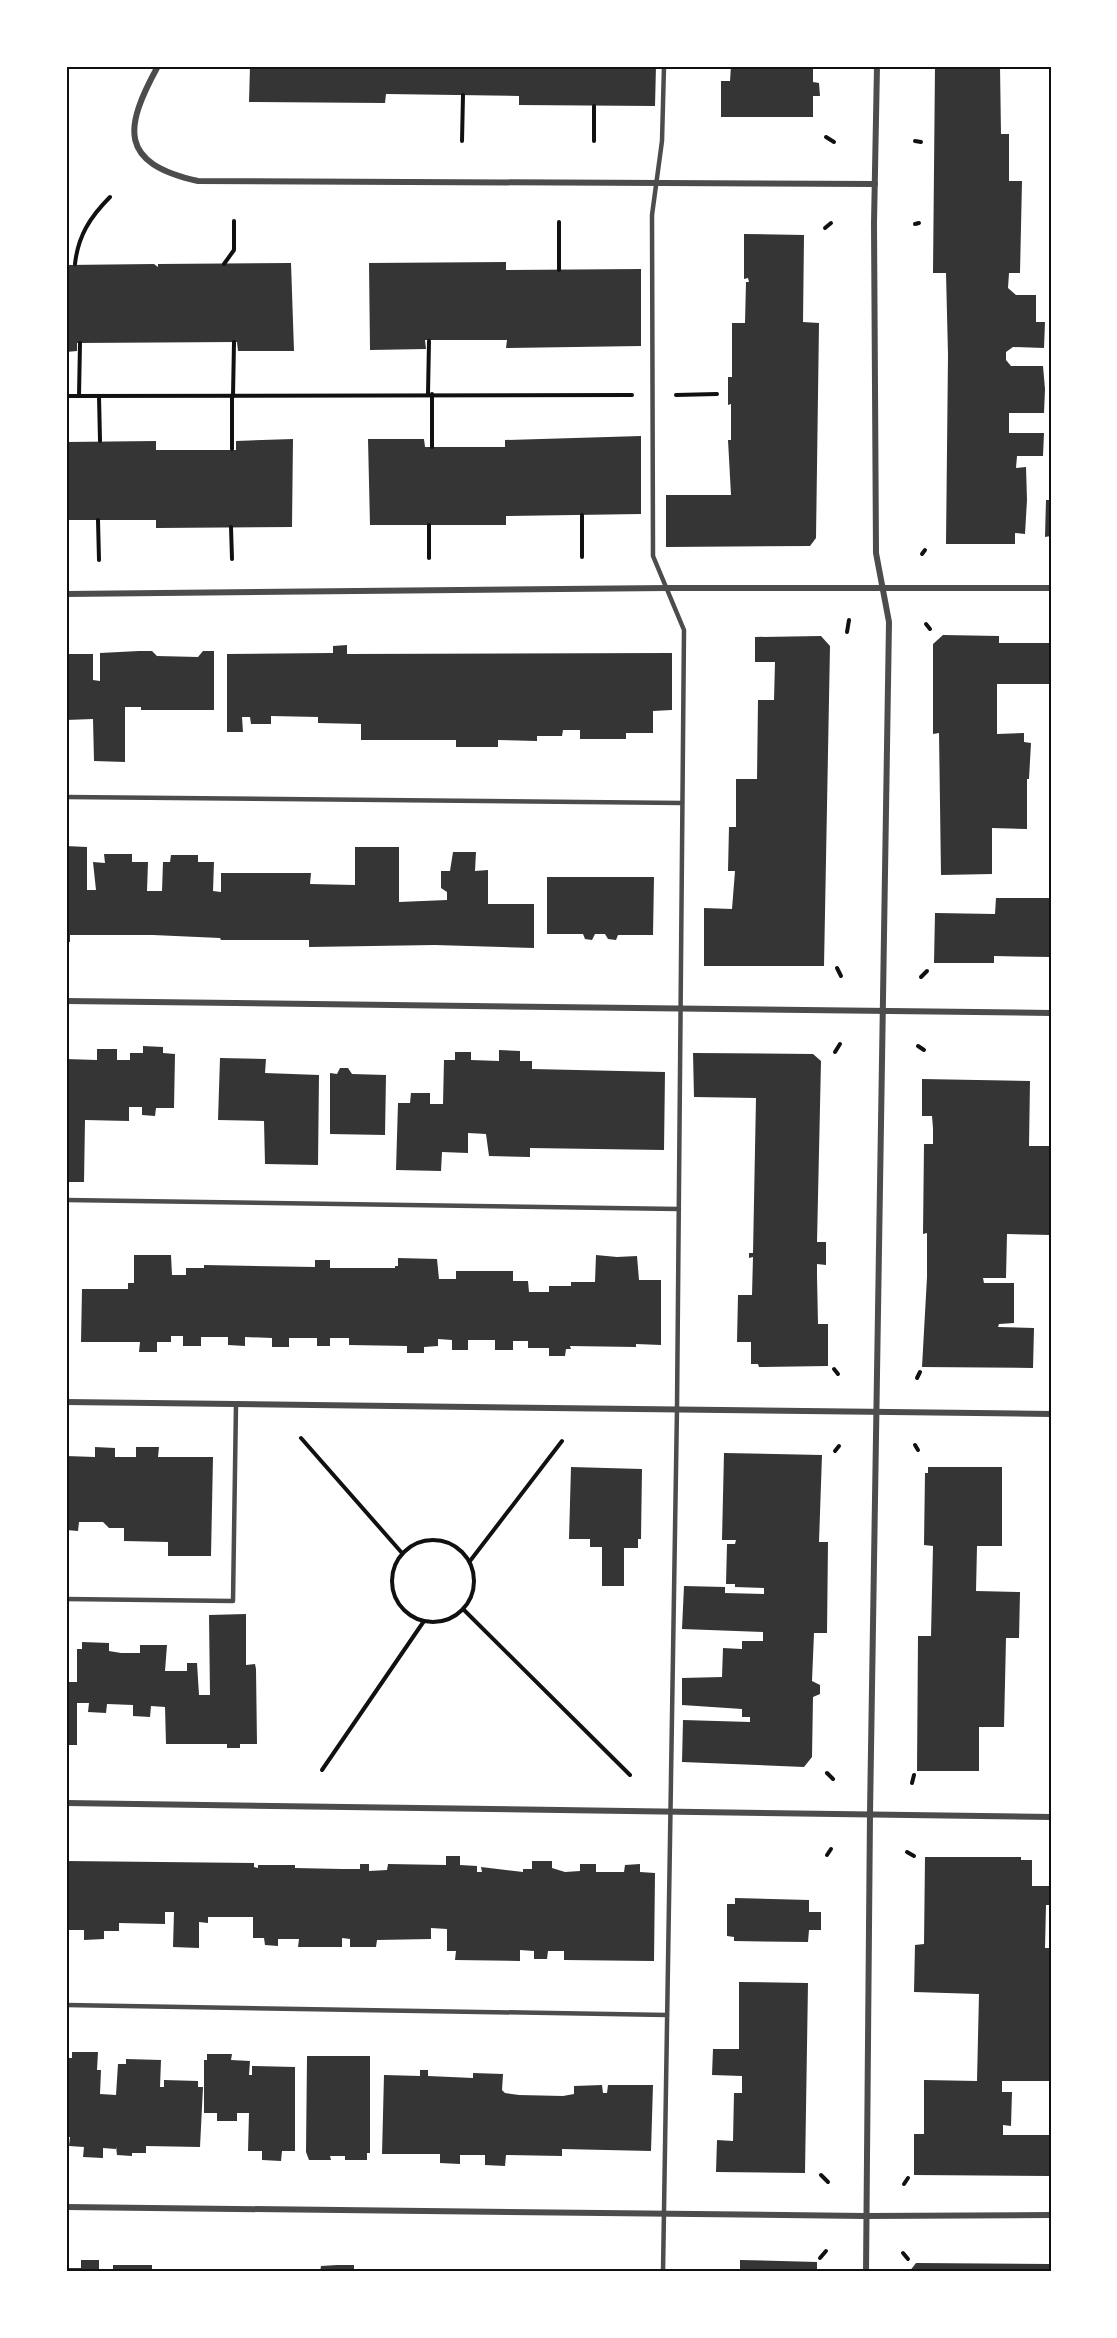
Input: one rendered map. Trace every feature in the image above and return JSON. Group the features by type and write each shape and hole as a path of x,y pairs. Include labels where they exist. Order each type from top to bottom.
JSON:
{"street":[{"path":"158,66 137,107 133,121 134,137 141,154 157,169 179,177 217,182 875,184"},
{"path":"866,2272 870,1813 889,622 876,553 877,66"},
{"path":"66,594 667,588 1051,588"},
{"path":"66,1001 1051,1013"},
{"path":"66,1402 877,1410 1051,1414"},
{"path":"66,1803 1051,1817"},
{"path":"66,2207 865,2216 1051,2215"}],"lane":[{"path":"663,2272 677,1408 684,630 653,556 652,222 662,141 664,66"},
{"path":"66,796 682,803"},
{"path":"66,1200 679,1209"},
{"path":"66,1599 233,1601 236,1404"},
{"path":"66,2005 667,2015"}],"path":[{"path":"462,141 463,95"},
{"path":"594,106 594,141"},
{"path":"826,137 834,142"},
{"path":"75,264 76,246 85,228 94,213 110,197"},
{"path":"224,264 234,250 234,221"},
{"path":"559,222 559,270"},
{"path":"825,228 831,223"},
{"path":"429,340 432,447"},
{"path":"232,449 234,342"},
{"path":"79,396 80,343"},
{"path":"66,396 717,394"},
{"path":"99,396 100,441"},
{"path":"582,515 582,557"},
{"path":"98,520 99,560"},
{"path":"429,525 429,558"},
{"path":"231,527 232,559"},
{"path":"848,632 849,620"},
{"path":"926,624 930,629"},
{"path":"837,968 841,976"},
{"path":"921,977 927,971"},
{"path":"835,1052 840,1044"},
{"path":"918,1046 924,1050"},
{"path":"834,1369 838,1374"},
{"path":"917,1378 920,1372"},
{"path":"302,1438 402,1552"},
{"path":"470,1561 562,1441"},
{"path":"915,1445 918,1450"},
{"path":"835,1451 838,1446"},
{"path":"438,1539 462,1550 470,1561 475,1586 464,1610 452,1618 438,1622 424,1622 411,1616 400,1606 391,1578 402,1552 413,1544 438,1539"},
{"path":"464,1610 630,1775"},
{"path":"322,1770 424,1622"},
{"path":"827,1773 833,1779"},
{"path":"912,1783 914,1775"},
{"path":"827,1855 831,1849"},
{"path":"907,1852 914,1856"},
{"path":"821,2175 828,2182"},
{"path":"904,2184 908,2178"},
{"path":"820,2258 826,2251"},
{"path":"903,2253 908,2259"}],"building":[{"path":"250,66 656,66 655,106 519,105 519,96 386,94 385,103 249,102"},
{"path":"731,66 813,66 813,82 819,83 820,96 813,96 813,117 721,117 721,81 730,81"},
{"path":"935,66 1000,66 1001,134 1009,134 1009,181 1022,181 1020,273 1009,273 1008,288 1016,295 1036,295 1036,322 1045,322 1044,348 1013,347 1006,352 1006,360 1011,366 1043,366 1045,389 1044,413 1009,413 1009,433 1044,433 1043,456 1017,456 1016,468 1026,467 1027,500 1025,534 1015,533 1015,544 946,544 948,355 946,273 933,273"},
{"path":"744,234 804,235 803,322 819,323 816,538 810,546 666,547 666,495 731,495 728,440 731,440 731,404 728,405 728,377 732,377 732,323 745,323 746,282 749,282 748,278 744,279"},
{"path":"506,262 506,270 641,269 641,346 506,348 507,340 425,340 426,349 370,350 369,263"},
{"path":"291,263 294,351 238,351 237,342 77,343 77,351 66,352 66,265 154,264 158,267 158,264"},
{"path":"641,436 641,514 506,516 506,525 370,525 368,439 424,439 425,447 505,447 505,440"},
{"path":"293,439 292,527 156,528 156,520 66,520 66,442 156,441 156,450 236,450 236,441"},
{"path":"1046,500 1051,500 1051,536 1045,537"},
{"path":"943,635 999,636 999,643 1051,643 1051,684 997,684 997,734 1024,733 1024,742 1031,743 1029,779 1027,779 1027,829 992,828 992,874 941,875 939,733 933,734 933,644"},
{"path":"821,636 830,646 824,966 704,966 704,908 732,909 735,871 728,871 729,827 736,827 736,779 757,779 758,700 774,700 775,662 755,662 755,637"},
{"path":"347,645 347,654 672,653 672,710 653,711 653,733 626,733 626,739 580,739 580,730 563,730 562,736 537,736 537,741 498,740 498,747 456,747 456,740 361,740 361,724 318,723 318,717 271,716 271,724 251,724 250,717 242,717 243,732 227,732 227,654 333,653 333,646"},
{"path":"152,651 157,656 198,657 203,651 214,651 214,710 141,710 141,707 125,707 125,762 94,761 93,719 66,720 66,654 93,654 93,680 100,681 100,653"},
{"path":"66,846 87,847 87,890 96,890 93,862 105,863 104,854 132,854 132,862 148,862 147,891 162,891 163,862 170,862 171,855 198,855 198,862 214,862 213,891 221,892 221,873 311,873 310,884 355,885 355,847 399,847 399,902 447,900 447,892 441,888 441,871 450,871 453,852 476,852 475,871 488,870 488,904 534,904 534,948 435,945 309,947 309,940 221,940 220,938 153,935 70,935 70,942 66,942"},
{"path":"547,877 654,877 653,935 618,935 616,940 608,939 605,934 595,934 592,940 585,939 583,934 547,934"},
{"path":"996,898 1051,898 1051,957 994,956 994,963 934,963 935,913 995,914"},
{"path":"143,1046 163,1047 163,1053 175,1054 174,1108 156,1108 155,1116 142,1115 142,1107 129,1107 129,1121 85,1120 84,1182 66,1182 66,1059 97,1060 97,1049 117,1049 117,1060 130,1060 130,1053 143,1053"},
{"path":"499,1050 520,1051 520,1061 532,1061 532,1069 665,1072 664,1150 530,1148 530,1157 489,1156 486,1134 468,1133 468,1153 442,1152 441,1171 396,1170 398,1103 410,1103 411,1093 430,1093 430,1104 443,1104 444,1060 455,1060 455,1052 471,1052 471,1060 499,1061"},
{"path":"693,1053 813,1054 821,1061 817,1242 826,1242 826,1265 817,1264 818,1324 828,1324 828,1366 759,1367 758,1364 751,1364 751,1342 737,1342 738,1295 752,1295 753,1257 749,1258 749,1253 753,1253 756,1098 694,1097"},
{"path":"220,1058 266,1059 265,1073 319,1075 318,1165 265,1164 264,1121 218,1120"},
{"path":"340,1068 348,1068 352,1074 386,1075 385,1135 330,1134 330,1073 337,1074"},
{"path":"922,1079 1030,1081 1029,1146 1051,1146 1051,1235 1007,1234 1006,1278 983,1278 984,1283 1014,1283 1014,1323 999,1324 998,1327 1034,1328 1033,1368 922,1367 927,1277 927,1233 923,1234 924,1144 933,1144 933,1128 932,1116 922,1116"},
{"path":"134,1255 171,1255 172,1275 186,1275 186,1268 204,1268 204,1265 315,1267 315,1260 330,1260 330,1268 395,1268 398,1266 398,1258 437,1259 439,1279 456,1279 456,1271 513,1271 513,1281 528,1281 529,1292 549,1292 549,1286 571,1286 571,1282 595,1282 596,1255 637,1256 639,1280 661,1280 661,1345 570,1346 571,1349 566,1349 565,1356 549,1356 549,1348 528,1348 528,1341 513,1341 513,1350 495,1350 495,1340 468,1340 468,1350 452,1350 452,1340 438,1339 438,1346 424,1347 424,1353 407,1353 407,1346 349,1345 349,1338 330,1338 330,1346 317,1346 317,1338 289,1338 289,1347 272,1347 272,1338 245,1337 245,1346 228,1345 228,1337 201,1337 201,1346 183,1346 183,1336 171,1336 171,1342 157,1342 157,1352 139,1352 140,1342 81,1342 82,1289 128,1289 128,1283 134,1283"},
{"path":"95,1447 115,1448 115,1457 136,1457 136,1447 159,1447 158,1457 213,1457 211,1556 168,1556 168,1542 124,1541 124,1528 109,1528 103,1522 79,1522 78,1531 66,1530 66,1456 95,1457"},
{"path":"724,1453 822,1455 819,1542 828,1542 827,1633 814,1633 812,1681 820,1685 820,1694 813,1697 812,1757 804,1767 682,1762 683,1720 750,1722 750,1717 742,1717 742,1709 682,1705 682,1678 722,1677 723,1648 742,1649 742,1641 763,1641 763,1632 682,1629 684,1586 725,1587 725,1593 764,1594 764,1588 735,1587 735,1584 726,1584 727,1544 735,1544 736,1540 722,1540"},
{"path":"571,1467 642,1469 641,1539 638,1539 638,1548 624,1548 624,1586 602,1586 602,1547 590,1547 590,1539 569,1539"},
{"path":"928,1467 1002,1467 1002,1546 977,1546 976,1591 1020,1592 1019,1638 1006,1638 1004,1727 979,1727 979,1771 917,1771 918,1636 931,1636 933,1546 924,1545 925,1473 928,1473"},
{"path":"246,1614 246,1665 255,1664 256,1669 257,1744 240,1744 240,1748 227,1748 227,1744 166,1744 165,1707 151,1706 150,1717 133,1716 133,1705 107,1704 106,1713 88,1712 89,1703 77,1703 77,1745 66,1745 66,1682 77,1682 77,1649 82,1649 82,1642 109,1643 109,1651 121,1653 140,1653 140,1645 167,1645 165,1671 187,1671 187,1663 197,1663 199,1695 210,1695 209,1615"},
{"path":"446,1856 460,1856 460,1865 477,1866 477,1872 482,1872 481,1867 523,1872 523,1869 532,1869 532,1861 552,1861 552,1868 565,1872 580,1871 580,1864 596,1864 596,1872 624,1872 625,1865 640,1864 640,1872 655,1873 654,1961 564,1960 564,1951 548,1951 547,1959 534,1959 534,1951 520,1950 520,1961 455,1960 456,1951 447,1951 447,1929 431,1928 431,1939 377,1940 376,1947 350,1947 350,1939 342,1938 342,1947 298,1947 299,1939 278,1939 278,1946 265,1945 264,1938 253,1938 253,1917 208,1917 208,1923 199,1922 199,1948 173,1947 174,1912 165,1912 165,1924 119,1923 119,1931 104,1931 104,1939 84,1940 84,1930 66,1930 66,1861 254,1863 254,1867 258,1868 258,1865 295,1865 295,1868 342,1869 360,1869 360,1864 369,1864 369,1871 387,1870 388,1864 446,1865"},
{"path":"925,1857 1021,1857 1021,1860 1032,1860 1032,1886 1051,1886 1051,1905 1046,1905 1045,1948 1051,1948 1051,2081 1002,2081 1002,2092 1012,2092 1011,2126 1003,2125 1003,2135 1050,2135 1050,2176 914,2175 914,2134 924,2134 924,2080 977,2081 979,1994 914,1992 915,1945 924,1944"},
{"path":"735,1898 809,1900 809,1912 821,1912 821,1930 809,1930 808,1942 734,1941 734,1937 727,1936 727,1904 735,1904"},
{"path":"739,1982 808,1983 805,2173 716,2172 717,2140 733,2141 734,2093 742,2093 742,2076 712,2075 713,2049 739,2049"},
{"path":"72,2052 98,2052 97,2070 101,2070 100,2094 116,2095 118,2064 126,2064 126,2059 161,2060 160,2087 164,2087 164,2080 198,2081 198,2087 203,2087 200,2147 146,2146 146,2153 132,2153 132,2156 117,2155 116,2146 116,2149 103,2148 103,2158 83,2157 84,2147 69,2146 70,2137 66,2137 66,2058 72,2058"},
{"path":"207,2054 232,2054 231,2060 250,2061 249,2075 252,2075 252,2066 295,2067 295,2151 282,2151 281,2161 262,2160 262,2151 248,2151 249,2113 237,2113 237,2121 217,2121 217,2113 204,2113 204,2060 207,2060"},
{"path":"307,2056 370,2056 370,2153 367,2153 367,2160 345,2160 345,2156 330,2156 331,2160 309,2160 306,2152"},
{"path":"420,2070 428,2070 428,2076 473,2078 473,2073 503,2074 502,2090 505,2093 519,2095 563,2096 574,2094 574,2086 602,2085 603,2093 607,2093 608,2085 653,2085 651,2151 562,2149 562,2156 506,2155 505,2166 485,2165 485,2155 460,2155 460,2164 440,2163 440,2154 382,2154 384,2075 420,2076"},
{"path":"81,2260 99,2260 99,2269 113,2269 113,2265 152,2265 152,2272 66,2272 66,2268 81,2268"},
{"path":"740,2260 817,2262 817,2272 740,2272"},
{"path":"916,2263 1050,2264 1050,2272 909,2272"},
{"path":"354,2265 354,2272 320,2272 321,2266"}]}
